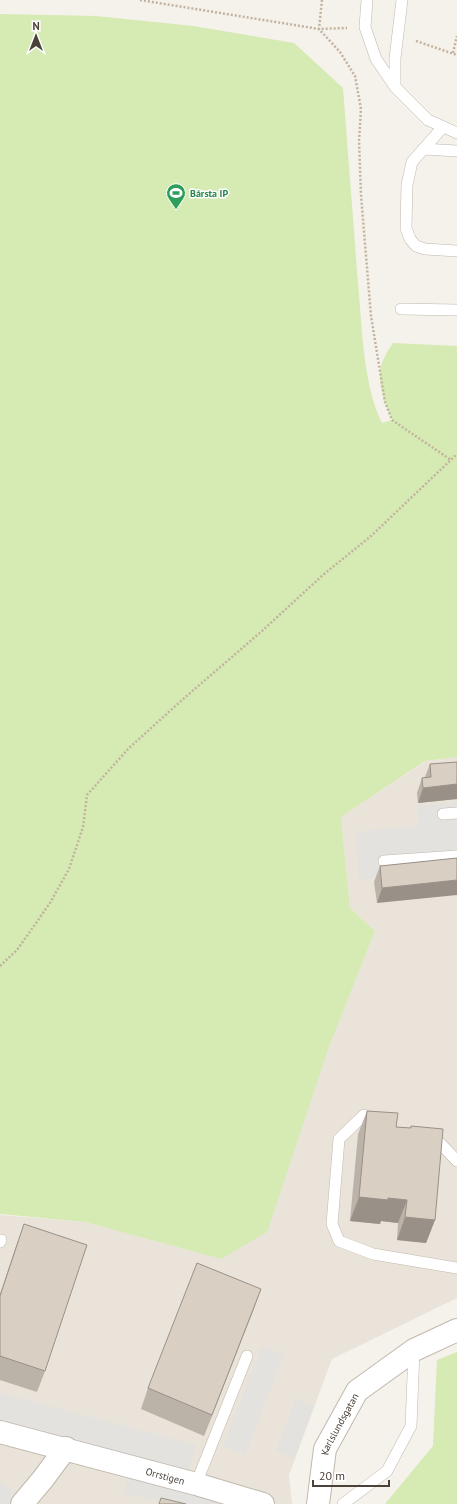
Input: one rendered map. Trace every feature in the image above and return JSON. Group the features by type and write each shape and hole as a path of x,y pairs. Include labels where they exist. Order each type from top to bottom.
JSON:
{"street":[{"name":"Karlslundsgatan","path":"318,1504 325,1449 357,1391 414,1350 457,1330"},
{"name":"Orrstigen","path":"0,1432 66,1448 263,1504"},
{"path":"22,1504 66,1448"}],"lane":[{"path":"367,0 365,27 376,59 395,87 428,120 457,133"},
{"path":"395,87 395,58 402,0"},
{"path":"443,127 412,162 407,184 406,228 410,239 416,246 425,249 457,251"},
{"path":"423,149 457,151"},
{"path":"401,309 457,310"},
{"path":"443,814 457,813"},
{"path":"384,861 457,856"},
{"path":"386,1123 364,1116 339,1139 332,1224 339,1241 373,1254 457,1268"},
{"path":"416,1134 438,1141 457,1161"},
{"path":"343,1504 386,1470 411,1426 414,1350"},
{"path":"196,1484 247,1356"}],"path":[{"path":"140,0 319,29 365,27"},
{"path":"322,0 319,29 343,58 355,76 361,108 361,195 370,308 385,402 392,420 451,460"},
{"path":"397,35 457,55"},
{"path":"453,53 457,36"},
{"path":"0,966 17,950 50,903 69,869 83,827 87,795 128,749 262,631 324,574 370,538 457,454"}],"shaded area":[{"path":"457,757 457,1298 332,1359 289,1475 292,1504 0,1504 0,1215 85,1222 221,1259 327,1052 375,931 350,908 341,817 426,761"},
{"path":"457,802 457,869 359,880 355,832 419,826 417,806"},
{"path":"262,1346 284,1354 245,1455 223,1446"},
{"path":"0,1393 196,1445 189,1471 0,1420"},
{"path":"296,1398 314,1406 294,1459 276,1451"},
{"path":"128,1476 249,1504 172,1504 124,1493"},
{"path":"0,1483 33,1504 0,1504"}],"green space":[{"path":"0,14 96,16 193,26 294,43 343,88 364,355 371,391 382,423 392,420 382,392 380,370 386,354 393,343 457,346 457,757 425,761 341,817 350,908 375,931 327,1052 267,1232 221,1259 85,1222 0,1214"},
{"path":"457,1352 457,1504 385,1504 433,1446 437,1360"}],"building":[{"path":"457,762 457,784 423,788 422,778 431,777 430,764"},
{"path":"457,858 457,880 382,888 380,866"},
{"path":"367,1111 398,1113 396,1127 411,1128 411,1126 443,1129 435,1220 405,1217 407,1200 359,1197"},
{"path":"24,1224 87,1245 45,1371 0,1356 0,1296"},
{"path":"197,1263 261,1289 212,1415 148,1388"},
{"path":"161,1498 186,1504 159,1504"}],"place":[{"name":"Bårsta IP","path":"176,210"}]}
